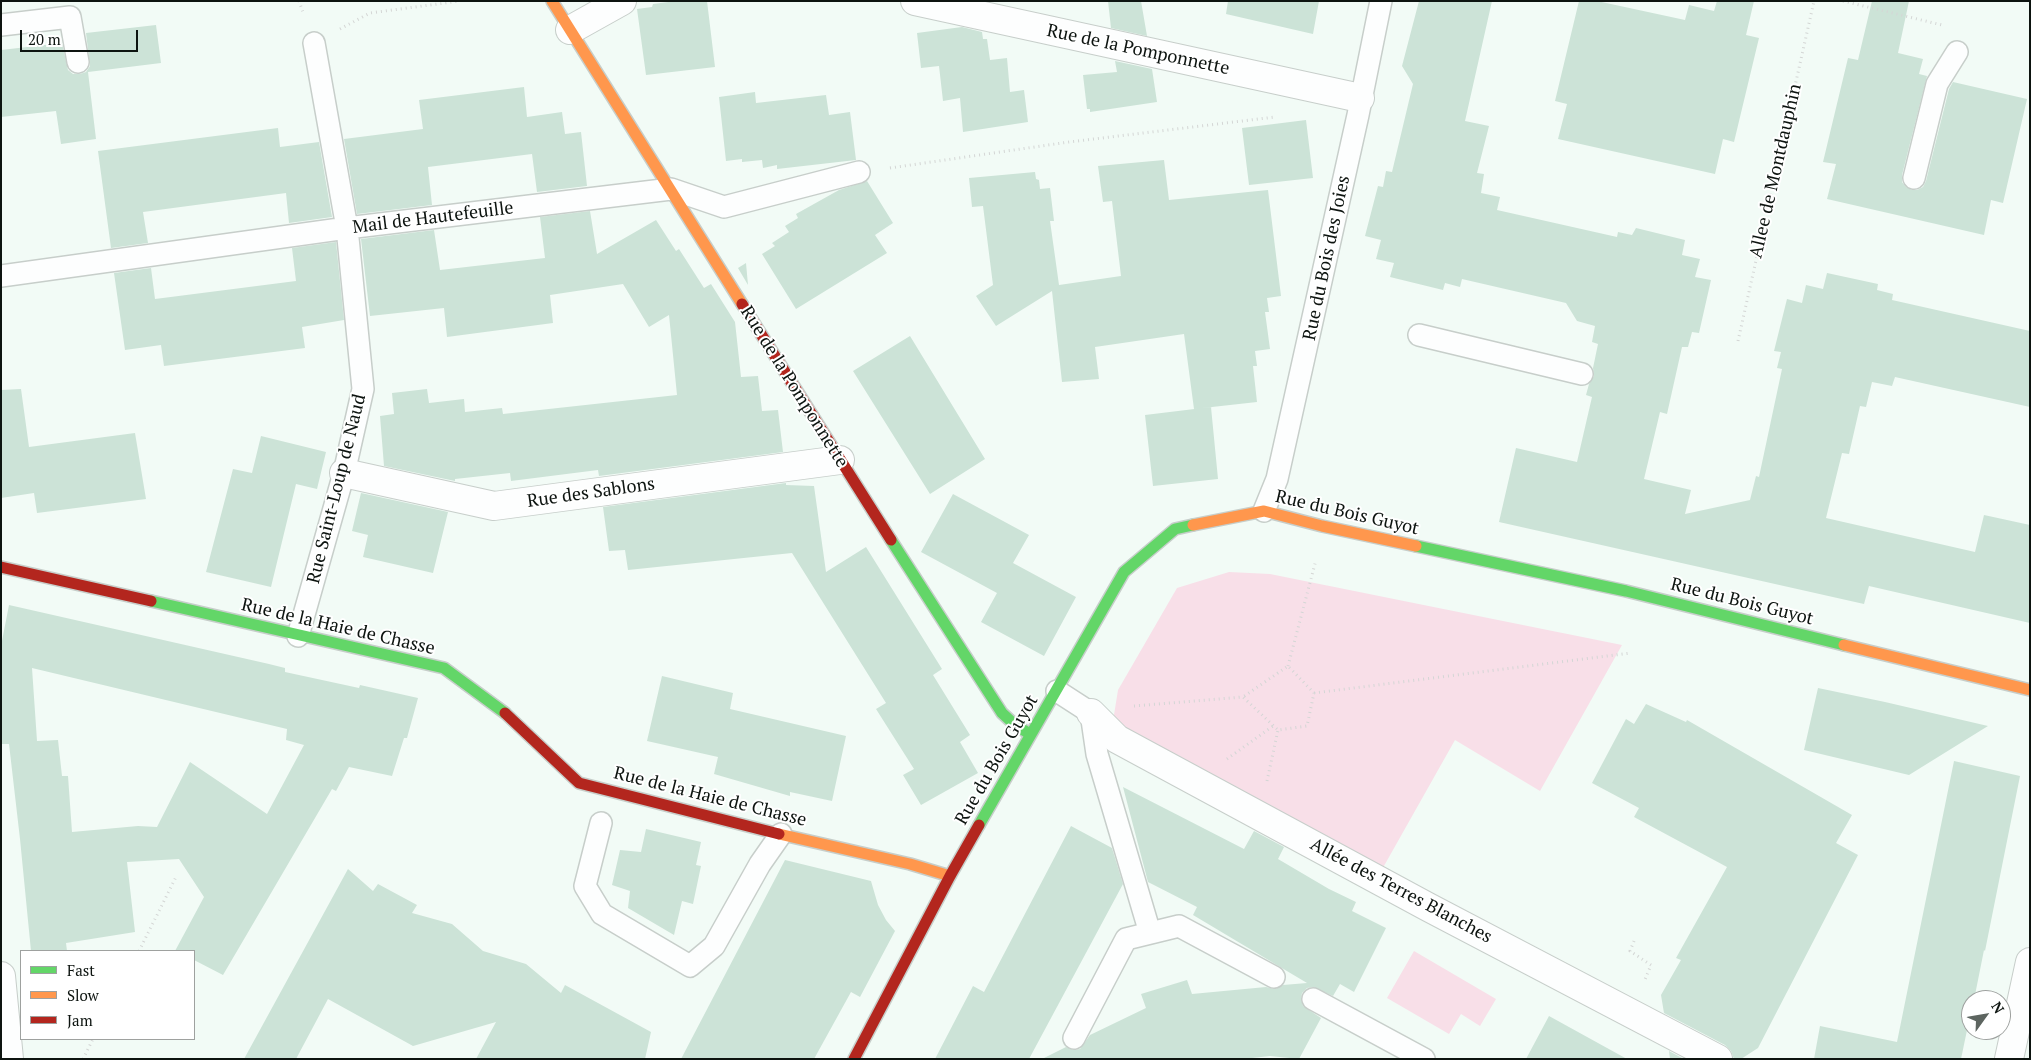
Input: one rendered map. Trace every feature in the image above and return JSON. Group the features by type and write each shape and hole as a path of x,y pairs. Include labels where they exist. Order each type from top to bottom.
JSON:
{"street":[{"name":"Rue de la Pomponnette","path":"552,1 840,460 1002,713 1015,725 1030,734"},
{"path":"570,30 622,1"},
{"name":"Rue de la Pomponnette","path":"915,1 1360,98"},
{"name":"Rue des Sablons","path":"344,474 494,506 840,460"},
{"name":"Rue du Bois Guyot","path":"854,1059 950,876 1124,572 1175,529 1264,511 1322,526 1626,591 2030,690"},
{"name":"Rue de la Haie de Chasse","path":"1,567 444,668 514,720 580,783 781,834 910,864 950,876"},
{"name":"Allée des Terres Blanches","path":"1095,717 1117,739 1718,1059"},
{"path":"2009,1059 2030,962"},
{"path":"1,976 9,1059"}],"lane":[{"name":"Rue du Bois des Joies","path":"1264,511 1278,479 1358,115 1380,1"},
{"path":"1,26 70,17 78,62"},
{"name":"Rue Saint-Loup de Naud","path":"298,636 344,474 363,389 346,228 314,42"},
{"path":"1914,178 1937,84 1957,52"},
{"name":"Mail de Hautefeuille","path":"1,276 346,228 670,189 724,207 859,172"},
{"path":"1419,335 1582,374"},
{"path":"1057,691 1095,717 1097,754 1150,933"},
{"path":"601,823 585,886 602,914 690,966 714,946 760,864 781,834"},
{"path":"1074,1038 1126,939 1179,926 1274,977"},
{"path":"1314,999 1424,1059"}],"path":[{"path":"299,1 314,42 370,13 460,1"},
{"name":"Allee de Montdauphin","path":"1738,341 1814,1"},
{"path":"1843,1 1950,27"},
{"path":"859,172 1069,142 1279,117"},
{"path":"1314,693 1631,653"},
{"path":"1095,717 1112,708 1242,697 1288,666 1314,693"},
{"path":"1242,697 1278,730 1307,726 1314,693"},
{"path":"1203,785 1210,771 1273,726"},
{"path":"1258,814 1263,803 1278,730"},
{"path":"139,950 177,876"},
{"path":"1630,1011 1652,965 1630,950 1634,941"},
{"path":"83,1059 92,1040"}],"shaded area":[{"path":"1229,572 1270,574 1622,645 1540,791 1455,740 1380,873 1113,721 1118,690 1177,588"},
{"path":"1414,951 1496,999 1480,1026 1461,1014 1449,1034 1387,998"}],"building":[{"path":"676,1 707,1 715,67 646,75 637,9 652,7 653,4"},
{"path":"1108,1 1141,1 1147,36 1111,28"},
{"path":"1228,1 1319,1 1313,34 1226,14"},
{"path":"1419,1 1492,1 1465,121 1489,126 1477,173 1484,174 1481,193 1500,197 1497,210 1617,237 1618,232 1632,235 1636,228 1685,240 1682,255 1700,259 1695,277 1711,280 1699,333 1692,332 1688,347 1682,347 1667,414 1660,412 1644,479 1691,490 1685,514 1750,500 1756,476 1759,477 1782,369 1777,368 1781,352 1774,351 1787,299 1802,303 1806,285 1823,289 1827,273 1878,284 1877,290 1893,294 1892,300 2030,331 2030,407 1895,377 1892,386 1872,382 1866,407 1860,406 1849,454 1842,453 1826,518 1975,552 1984,515 2030,525 2030,623 1869,586 1864,604 1499,522 1516,448 1577,462 1592,397 1586,395 1589,384 1594,376 1593,368 1598,344 1592,342 1595,326 1577,321 1566,303 1462,279 1460,287 1445,283 1443,290 1390,277 1394,263 1376,259 1381,240 1365,236 1378,186 1383,187 1386,171 1392,172 1413,84 1402,66"},
{"path":"1579,1 1597,1 1685,20 1689,5 1714,11 1717,1 1754,1 1746,35 1759,38 1734,142 1723,139 1715,174 1558,139 1567,104 1555,101"},
{"path":"1872,1 1909,1 1898,53 1923,59 1919,74 1927,76 1902,175 1902,182 1906,187 1917,190 1923,187 1926,181 1949,89 1953,82 2027,99 2003,203 1991,200 1984,235 1827,199 1836,164 1823,162 1848,58 1858,60"},
{"path":"156,25 161,63 88,72 96,139 61,144 56,111 1,117 1,50 62,43 68,70 73,74 80,74 86,72 90,66 86,33"},
{"path":"962,27 982,32 983,39 987,39 990,60 1007,58 1010,92 1024,90 1028,122 963,132 960,98 943,101 939,66 921,68 917,33"},
{"path":"1115,61 1152,69 1157,102 1090,112 1090,109 1087,109 1083,75 1117,72"},
{"path":"524,87 527,117 562,112 565,134 581,132 587,186 537,192 532,154 428,167 432,205 357,214 344,139 423,129 419,100"},
{"path":"755,92 756,103 826,95 829,115 850,112 856,160 777,169 777,165 763,168 762,160 742,162 742,159 726,161 719,97"},
{"path":"1306,120 1313,178 1249,185 1242,128"},
{"path":"278,128 280,147 319,142 332,217 289,223 286,193 143,212 148,243 111,248 98,151"},
{"path":"1164,160 1169,200 1268,190 1281,296 1267,298 1269,312 1265,312 1270,349 1255,351 1257,366 1253,366 1257,402 1194,409 1184,334 1095,347 1099,379 1062,382 1052,291 996,326 976,296 993,285 983,206 972,207 969,178 1035,172 1036,179 1039,180 1040,189 1050,188 1054,221 1050,221 1059,285 1121,276 1112,201 1103,202 1098,166"},
{"path":"867,181 893,223 875,235 887,253 796,309 762,254 775,246 772,243 789,232 785,226 798,218 796,214 839,190"},
{"path":"590,211 597,254 656,220 676,251 679,249 704,288 711,284 735,322 741,377 758,376 762,411 778,410 783,452 599,476 598,470 511,481 510,473 455,479 455,481 384,466 380,416 394,414 392,393 427,389 429,403 464,399 465,412 502,408 503,414 677,395 669,315 649,327 623,284 550,295 553,323 447,337 444,308 370,316 361,239 434,230 440,270 545,258 540,217"},
{"path":"336,242 344,320 302,327 305,348 164,366 161,345 125,350 114,273 151,268 155,299 296,281 292,248"},
{"path":"746,263 748,285 738,268"},
{"path":"910,336 985,459 930,494 853,371"},
{"path":"21,389 29,447 135,433 146,499 37,513 34,493 1,498 1,390"},
{"path":"1211,407 1218,479 1153,486 1145,415"},
{"path":"261,436 326,452 317,489 296,484 271,587 206,572 233,469 252,473"},
{"path":"786,483 786,485 814,486 826,572 866,547 942,669 933,675 970,735 960,742 978,773 921,805 903,775 914,769 876,709 886,703 792,553 628,570 625,550 609,551 603,507"},
{"path":"361,493 448,512 433,573 363,557 368,535 352,531"},
{"path":"953,494 1029,535 1013,563 1076,597 1044,656 981,622 997,593 921,552"},
{"path":"9,605 269,664 285,668 285,672 359,688 360,685 418,698 407,738 404,738 392,776 349,767 336,791 332,789 223,975 195,961 195,950 176,950 204,897 179,859 127,862 135,932 66,943 67,950 31,950 9,744 1,744 1,646","holes":["32,668 287,729 286,740 304,745 267,814 190,762 157,827 138,826 72,832 68,776 62,776 58,740 37,741"]},
{"path":"662,676 733,693 730,709 846,736 832,801 790,792 790,796 714,774 718,757 647,741"},
{"path":"1818,688 1988,726 1909,775 1804,750"},
{"path":"1646,704 1686,722 1687,720 1852,815 1836,843 1858,855 1758,1048 1741,1059 1734,1059 1731,1051 1725,1045 1664,1013 1661,995 1681,960 1676,958 1727,867 1634,817 1639,808 1592,783 1626,719 1634,724"},
{"path":"1954,761 2020,776 1976,990 1961,990 1961,1040 1965,1040 1961,1059 1814,1059 1820,1026 1897,1042"},
{"path":"1123,787 1244,849 1254,831 1284,847 1278,859 1329,889 1356,902 1352,911 1386,928 1354,992 1340,984 1333,996 1313,987 1307,988 1302,993 1303,1006 1321,1018 1299,1059 1270,1056 1243,1059 1042,1059 1066,1047 1074,1050 1080,1049 1090,1035 1146,1008 1141,994 1187,980 1192,994 1266,987 1275,989 1283,985 1307,983 1193,915 1197,907 1148,882"},
{"path":"1071,826 1112,848 1123,884 1029,1059 935,1059 973,986 984,992"},
{"path":"646,829 701,842 696,865 701,866 693,904 682,901 674,935 628,908 630,891 612,885 620,850 641,852"},
{"path":"785,860 871,881 878,905 886,920 895,931 860,997 851,992 814,1059 681,1059"},
{"path":"348,869 373,891 378,884 417,905 412,913 452,924 483,951 526,964 561,993 565,985 651,1032 645,1059 476,1059 496,1022 413,1046 328,999 296,1059 244,1059"},
{"path":"1549,1016 1627,1059 1526,1059"},
{"path":"1669,1051 1684,1059 1670,1059"}],"traffic: fast":[{"path":"979,825 1124,572 1175,529 1193,525"},
{"path":"891,540 1002,713 1015,725 1030,734"},
{"path":"1416,546 1626,591 1844,645"},
{"path":"151,601 444,668 505,713"}],"traffic: slow":[{"path":"552,1 742,304"},
{"path":"1193,525 1264,511 1322,526 1416,546"},
{"path":"1844,645 2030,690"},
{"path":"779,834 910,864 950,876"}],"traffic: jam":[{"path":"742,304 891,540"},
{"path":"1,567 151,601"},
{"path":"505,713 579,783 779,834"},
{"path":"854,1059 950,876 979,825"}]}
